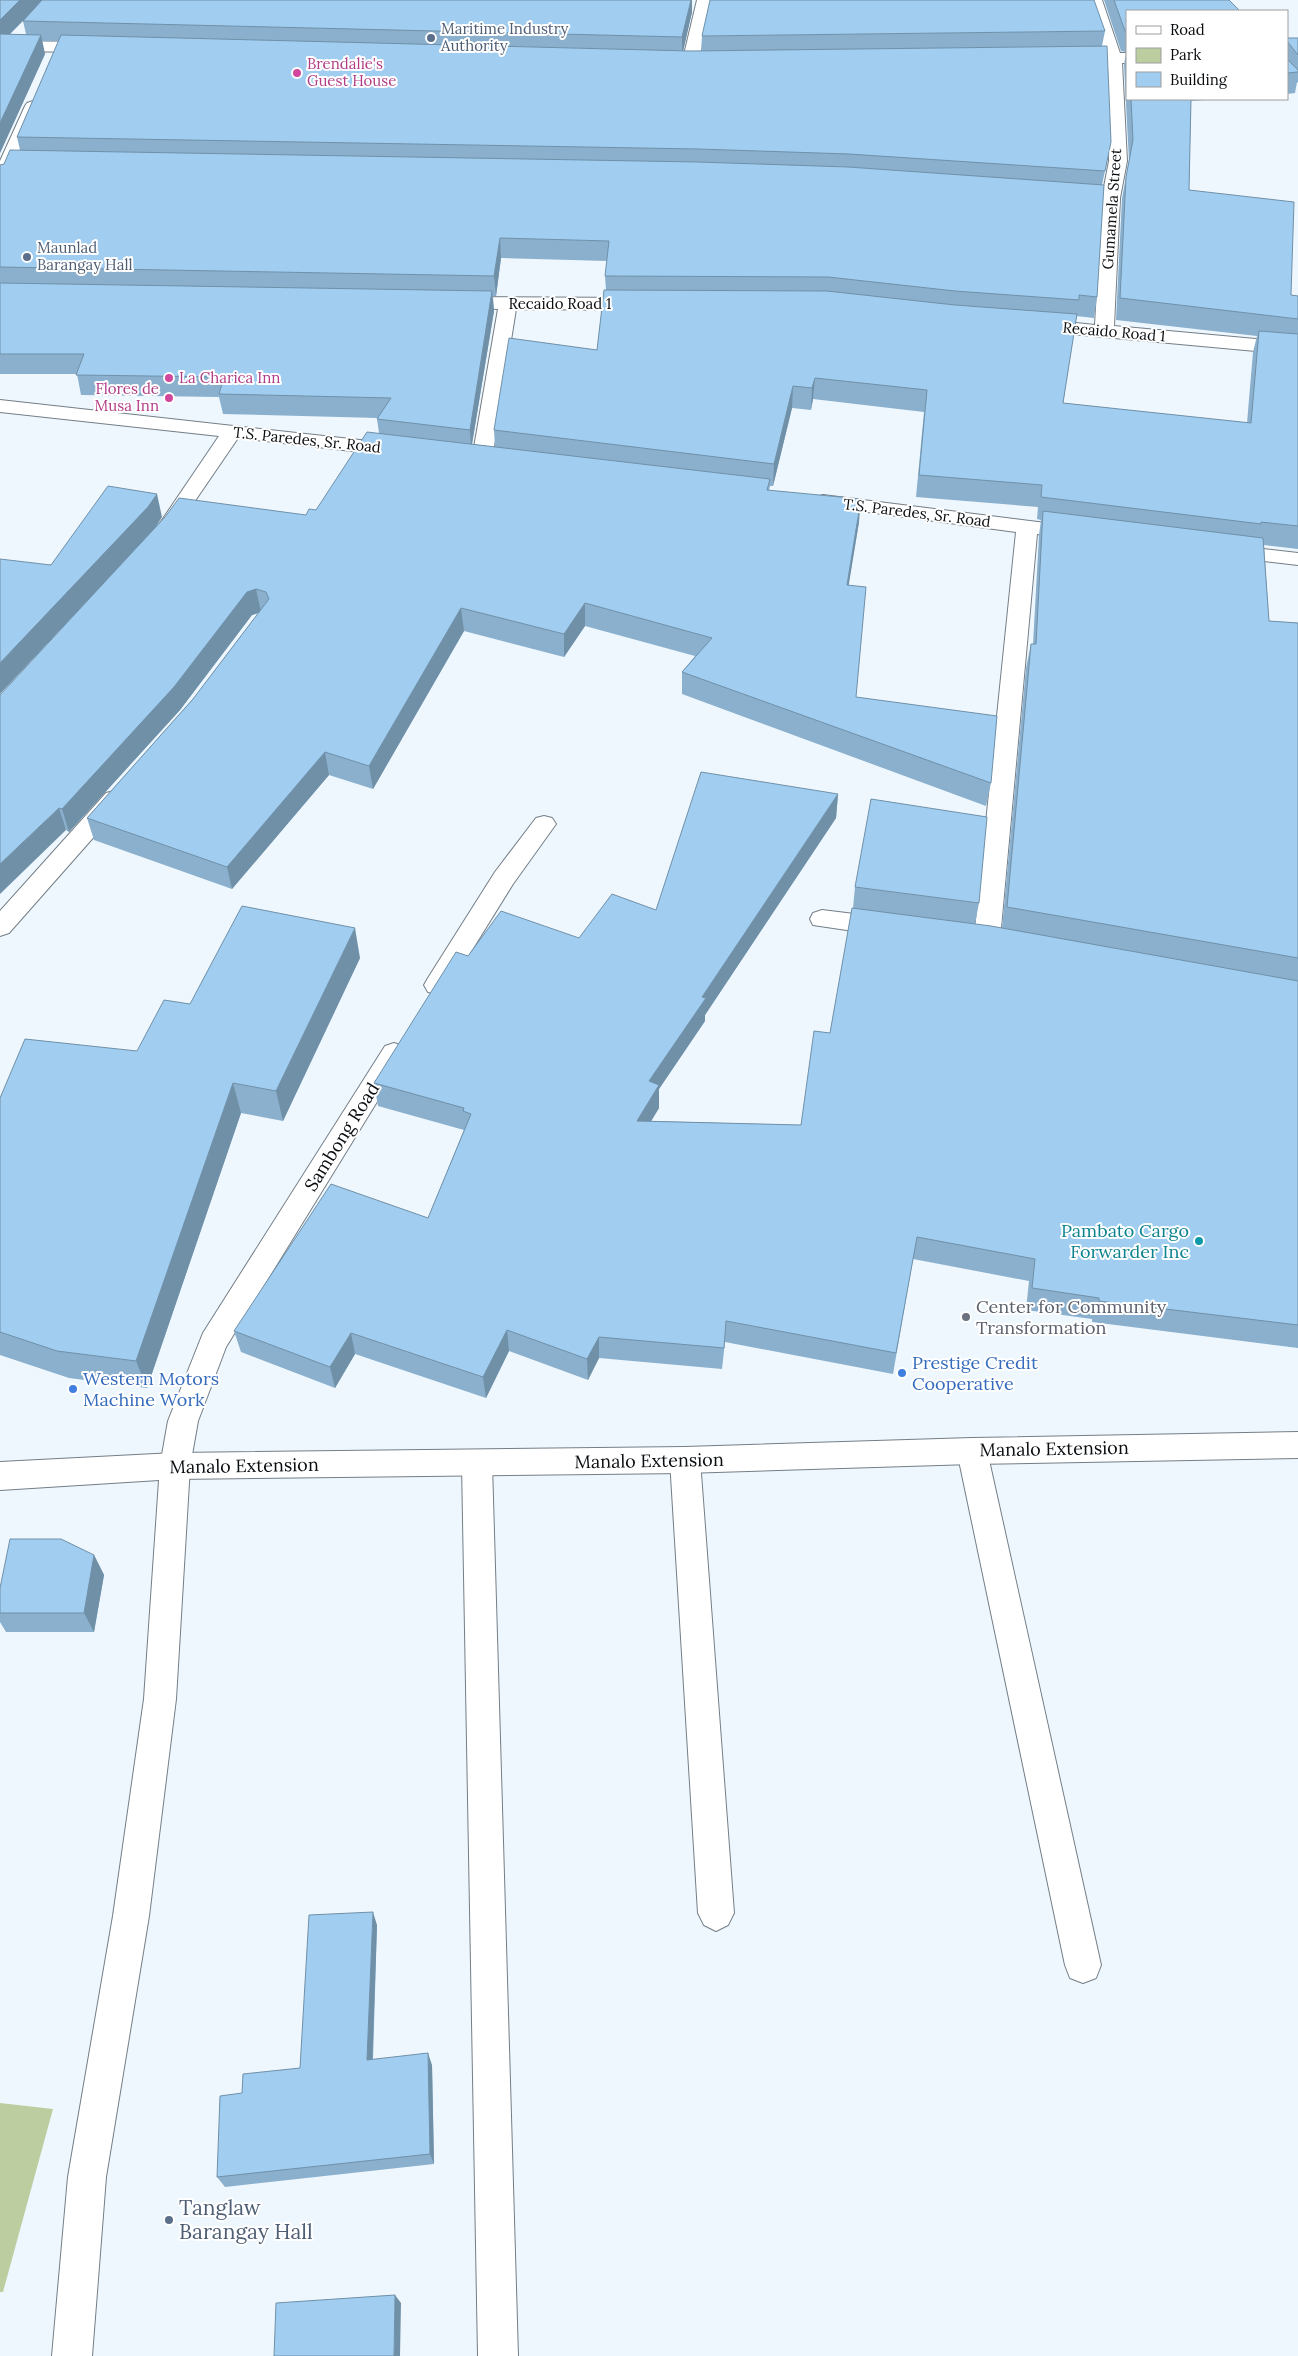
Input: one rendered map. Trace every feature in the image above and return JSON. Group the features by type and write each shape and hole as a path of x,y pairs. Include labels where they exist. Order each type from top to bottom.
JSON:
{"street":[{"name":"Gumamela Street","path":"1094,0 1120,58 1118,161 1111,198 1104,330"},
{"path":"685,2 704,2 690,63"},
{"path":"5,46 22,33"},
{"path":"5,46 108,48"},
{"path":"51,64 59,46"},
{"path":"1055,59 1120,58"},
{"path":"670,62 710,63"},
{"path":"0,180 4,164 40,92"},
{"path":"4,164 28,164"},
{"path":"1053,194 1111,198"},
{"name":"Recaido Road 1","path":"438,303 654,304"},
{"path":"482,459 508,304"},
{"name":"Recaido Road 1","path":"1019,324 1104,330 1298,349"},
{"name":"T.S. Paredes, Sr. Road","path":"0,406 415,452"},
{"path":"155,542 233,431"},
{"name":"T.S. Paredes, Sr. Road","path":"801,498 1095,535"},
{"path":"987,939 1027,527"},
{"path":"1211,549 1298,559"},
{"path":"0,926 130,782"},
{"path":"425,1004 504,878 544,824"},
{"path":"822,919 910,930"},
{"name":"Sambong Road","path":"72,2356 86,2177 131,1916 160,1699 175,1466 183,1421 214,1342 410,1029"},
{"name":"Manalo Extension","path":"0,1476 175,1466 477,1464 972,1451 1298,1445"},
{"path":"972,1451 1083,1965"},
{"path":"685,1460 716,1914"},
{"path":"477,1464 498,2356"}],"green space":[{"path":"0,2103 53,2109 3,2292 0,2292"}],"building":[{"path":"0,0 20,0 0,20"},
{"path":"42,0 691,0 682,37 23,21"},
{"path":"710,0 1094,0 1105,31 702,36"},
{"path":"1114,0 1229,0 1239,10 1126,10 1125,31"},
{"path":"0,34 41,35 0,123"},
{"path":"61,35 690,51 1107,46 1111,142 1105,171 849,154 698,149 17,137"},
{"path":"1288,38 1298,38 1298,55 1288,42"},
{"path":"1288,60 1298,70 1298,72 1288,73"},
{"path":"1131,100 1191,100 1189,190 1294,202 1291,295 1298,296 1298,319 1120,298 1126,177 1133,140"},
{"path":"10,150 698,162 848,167 1104,185 1097,297 1079,295 1079,300 955,291 828,277 605,276 609,241 500,238 494,276 0,267 0,165 4,164"},
{"path":"0,283 492,291 470,430 377,419 391,398 219,394 224,377 76,375 84,354 0,354"},
{"path":"604,290 827,291 955,305 1077,314 1063,403 1251,423 1259,331 1298,334 1298,526 1261,522 1261,524 1041,497 1042,485 919,475 927,390 815,378 812,388 793,386 774,464 494,430 509,338 597,350"},
{"path":"367,432 770,479 767,490 861,499 847,585 866,587 856,697 997,716 991,783 682,672 712,638 585,603 564,634 461,608 369,766 325,752 227,867 87,818 193,699 269,599 266,592 256,589 247,592 174,687 62,809 59,808 0,864 0,695 165,517 179,498 306,515 309,509 316,510"},
{"path":"108,486 157,494 148,507 0,663 0,559 51,565"},
{"path":"1043,511 1263,538 1269,621 1298,623 1298,958 1007,907 1031,644 1036,644"},
{"path":"701,772 838,794 702,997 706,998 649,1081 659,1085 637,1121 801,1125 814,1031 830,1033 852,908 991,926 1298,981 1298,1325 1099,1301 1099,1298 1032,1288 1035,1259 917,1237 896,1353 726,1321 724,1348 599,1337 587,1359 507,1330 483,1377 351,1333 330,1367 234,1331 331,1184 428,1218 471,1114 463,1111 464,1108 374,1083 456,952 468,956 501,911 579,938 612,894 656,910"},
{"path":"871,799 987,817 979,903 855,887"},
{"path":"242,906 355,928 276,1091 233,1083 136,1361 57,1351 0,1332 0,1098 25,1039 137,1051 164,1000 190,1004"},
{"path":"10,1539 61,1539 94,1555 84,1613 0,1613 0,1588"},
{"path":"373,1912 367,2060 428,2053 430,2154 217,2177 220,2096 242,2093 243,2074 300,2068 309,1915"},
{"path":"395,2295 394,2356 274,2356 276,2303"}],"place":[{"name":"Maritime Industry Authority","path":"431,38"},
{"name":"Brendalie's Guest House","path":"297,73"},
{"name":"Maunlad Barangay Hall","path":"27,257"},
{"name":"La Charica Inn","path":"169,378"},
{"name":"Flores de Musa Inn","path":"169,398"},
{"name":"Pambato Cargo Forwarder Inc","path":"1199,1241"},
{"name":"Center for Community Transformation","path":"966,1317"},
{"name":"Prestige Credit Cooperative","path":"902,1373"},
{"name":"Western Motors Machine Work","path":"73,1389"},
{"name":"Tanglaw Barangay Hall","path":"169,2220"}]}
